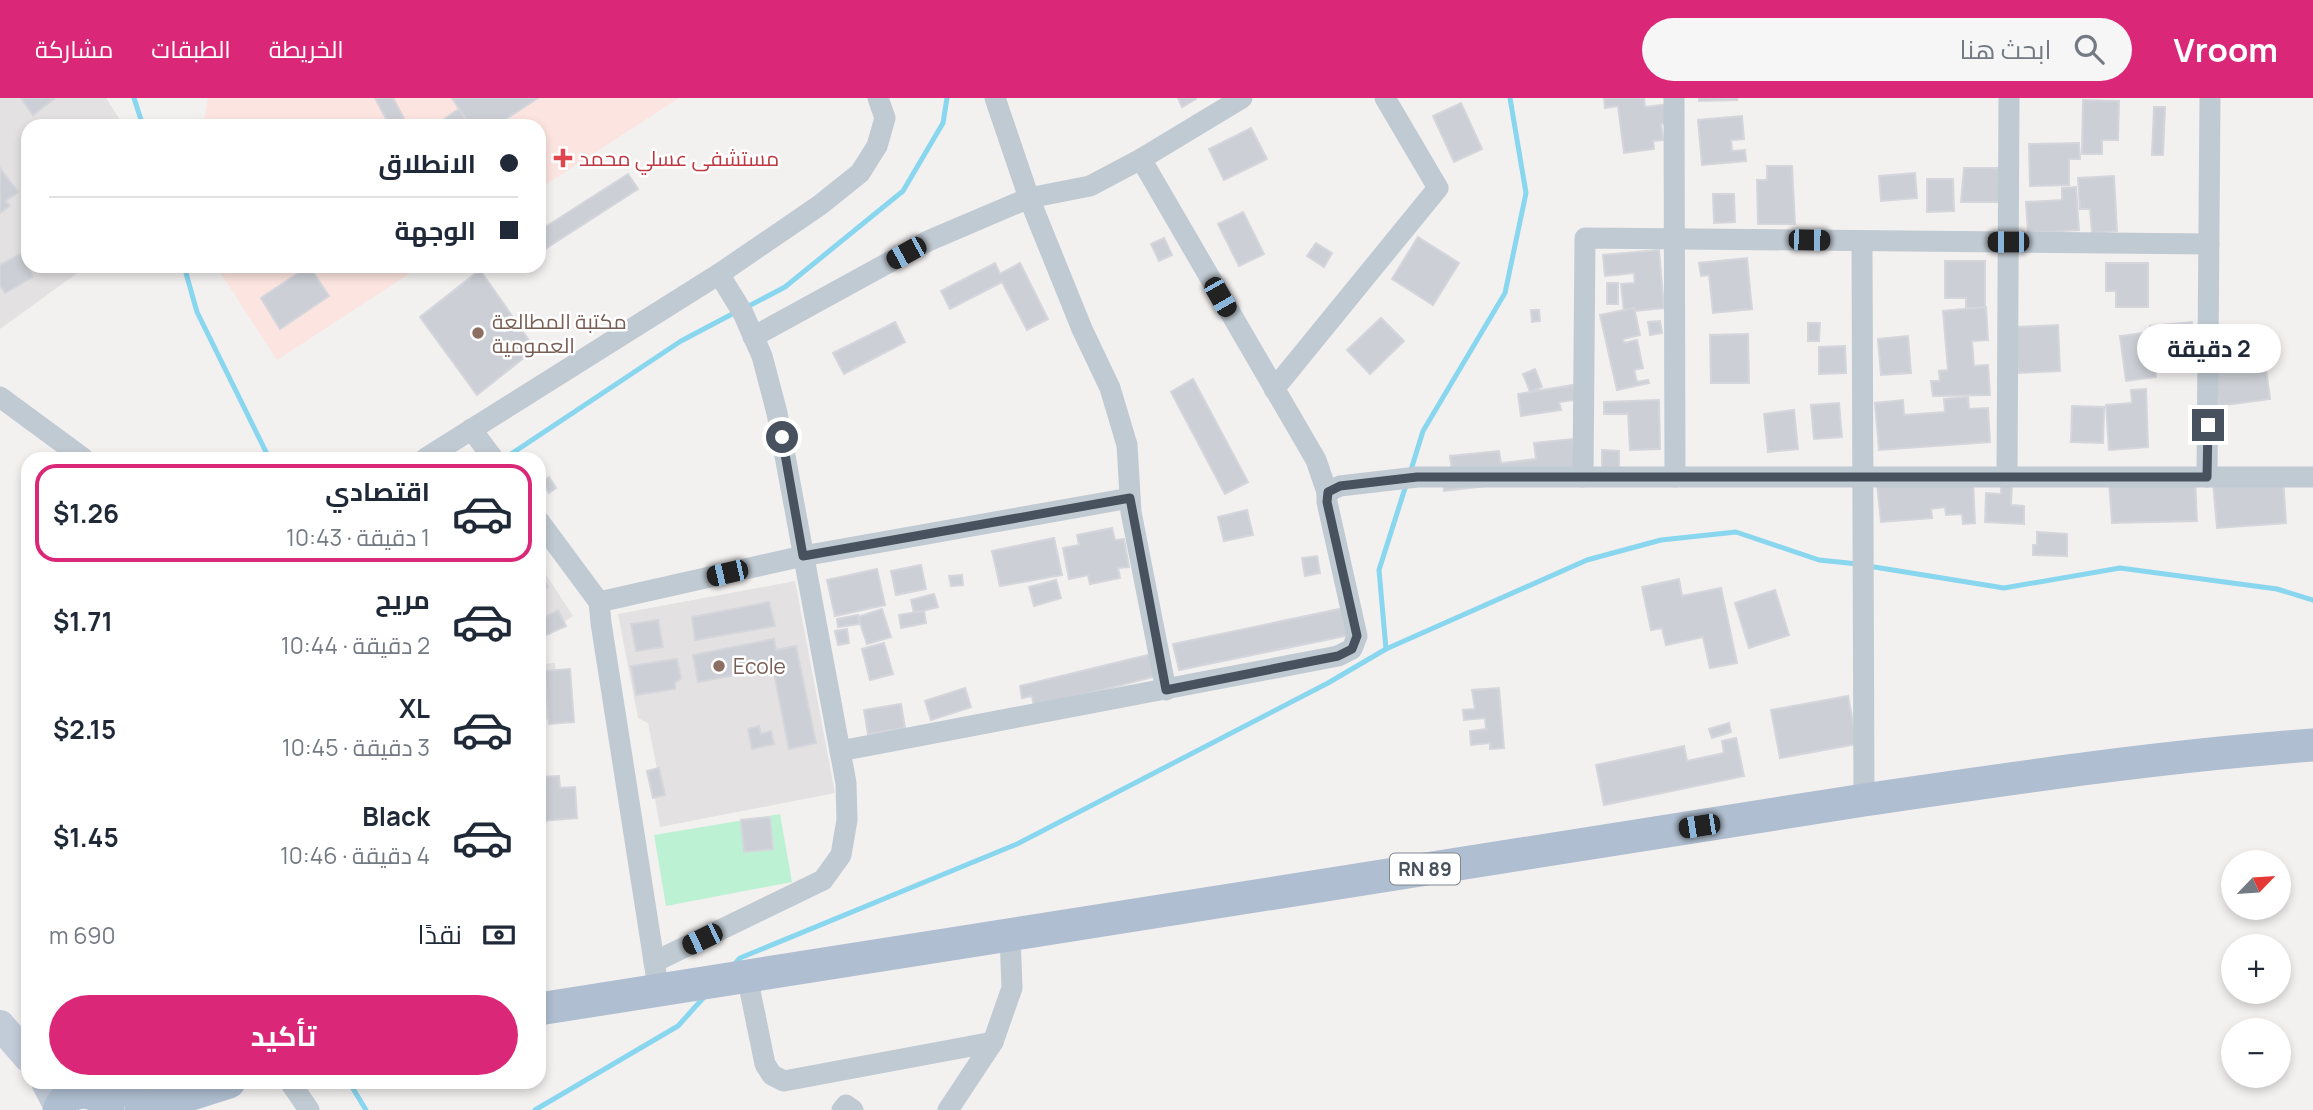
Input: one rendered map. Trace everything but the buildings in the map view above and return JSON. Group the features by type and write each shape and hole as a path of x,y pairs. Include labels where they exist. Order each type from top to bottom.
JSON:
{"main road":[{"name":"RN 89","path":"546,1007 656,976 747,976 1864,800 2196,754 2313,745"},
{"path":"73,1097 147,1103 202,1089"}],"street":[{"path":"435,452 719,274 820,205 860,173 877,146 885,118 878,98"},
{"path":"995,98 1029,198 1082,329 1110,388 1127,445 1130,498 1166,690"},
{"path":"754,337 928,241 1029,198 1090,186 1141,159 1242,98"},
{"path":"1274,389 1438,188 1385,98"},
{"path":"1674,98 1675,477"},
{"path":"2007,477 2009,98"},
{"path":"2207,477 2210,98"},
{"path":"840,751 1338,656 1352,649 1357,636 1327,502 1328,492 1315,460 1141,159"},
{"path":"1583,477 1584,238 2209,244"},
{"path":"1863,241 1864,800"},
{"path":"546,530 599,602 656,976 822,880 841,855 847,820 846,783 777,413 762,356 743,313 719,274"},
{"path":"0,397 75,452"},
{"path":"471,429 488,452"},
{"path":"1328,492 1340,486 1417,477 2313,477"},
{"path":"599,602 803,556 1130,498"},
{"path":"948,1110 993,1042 1012,988 1010,935"},
{"path":"747,976 765,1065 772,1075 784,1081 993,1042"},
{"path":"0,1025 21,1049"},
{"path":"295,1089 309,1110"},
{"path":"842,1110 846,1105 853,1110"}],"shaded area":[{"path":"0,98 106,98 120,119 21,119 21,273 77,273 0,329"},
{"name":"مستشفى عسلي محمد","path":"208,98 679,98 546,184 546,119 204,119"},
{"path":"221,273 410,273 277,360"},
{"path":"546,575 573,616 546,633"},
{"name":"Ecole","path":"795,581 835,793 660,827 651,777 657,769 648,723 638,718 618,614"},
{"path":"555,663 560,719 546,720 546,664"}],"green space":[{"path":"780,814 792,882 666,906 654,835"}],"waterway":[{"path":"134,98 141,119"},
{"path":"745,308 785,287 903,191 943,123 947,98"},
{"path":"1410,473 1423,431 1505,293 1526,193 1510,98"},
{"path":"186,273 197,312 266,452"},
{"path":"514,452 681,341 736,312"},
{"path":"1386,649 1379,570 1407,482"},
{"path":"733,966 740,958 1017,844 1328,683 1386,649 1587,560 1661,540 1736,532 1819,560 1858,564"},
{"path":"1868,566 2004,588 2120,568 2277,589 2313,600"},
{"path":"535,1110 678,1026 705,996"},
{"path":"353,1089 366,1110"}],"place":[{"name":"مستشفى عسلي محمد","path":"563,158"},
{"name":"مكتبة المطالعة العمومية","path":"478,333"},
{"name":"Ecole","path":"719,666"}],"route":[{"path":"782,437 803,556 1130,498 1166,690 1338,656 1352,649 1357,636 1327,502 1328,492 1340,486 1417,477 2207,477 2208,425"}]}
